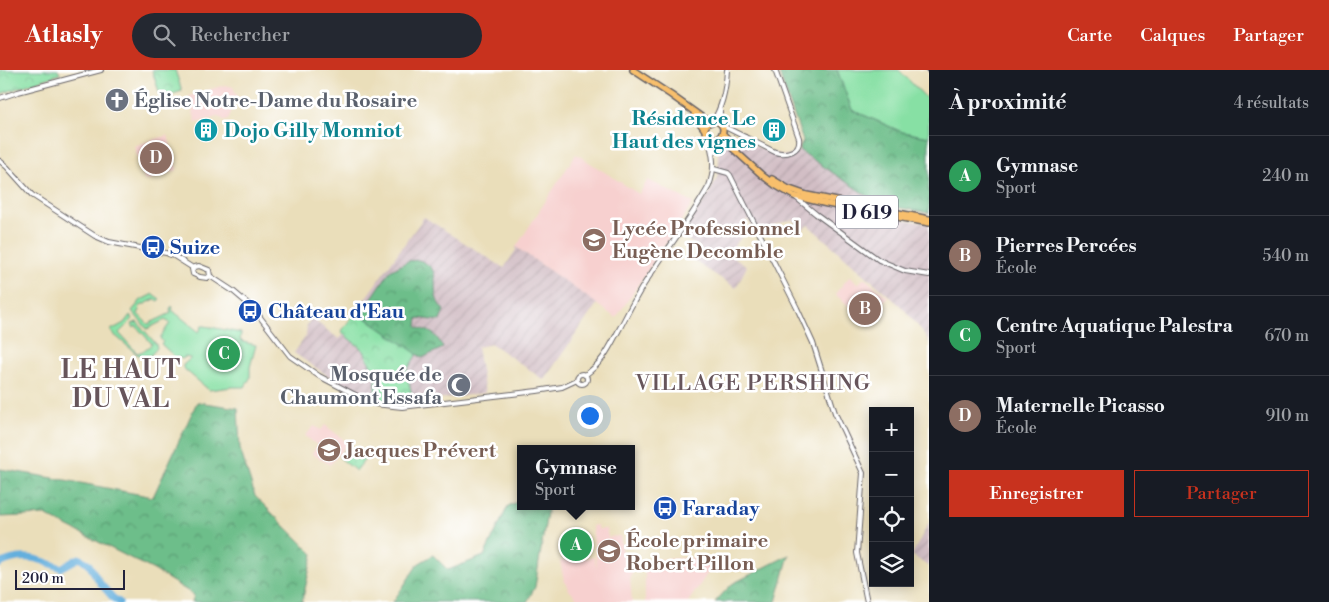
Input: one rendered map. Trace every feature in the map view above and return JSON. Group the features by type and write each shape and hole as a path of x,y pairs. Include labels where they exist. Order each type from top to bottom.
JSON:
{"main road":[{"path":"634,70 703,118 716,122 720,131 712,139 688,108"},
{"path":"706,133 706,126 712,122"},
{"name":"D 619","path":"720,131 771,178 787,188 807,195 929,219"},
{"name":"D 619","path":"720,131 763,176 794,196 825,204 929,223"}],"street":[{"path":"0,98 101,70"},
{"path":"713,155 720,131 720,108 727,70"},
{"path":"720,131 730,130 779,153 793,152 800,142 776,70"},
{"path":"712,122 720,108"},
{"path":"193,268 199,266 208,269 210,276 253,308 290,356 319,376 363,400 375,404 390,407 414,406 562,387 577,380 579,375 585,375 596,366 608,351 641,290 709,186 714,169 713,155 706,133"},
{"path":"738,149 740,142 745,137"},
{"path":"0,161 32,195 95,236 109,242 166,253 193,268"},
{"path":"714,169 728,173 730,176 797,308 813,343 835,413 863,473 857,553 867,602"},
{"path":"794,196 879,260 905,271 929,274"},
{"path":"193,268 192,272 195,276 207,278 210,276"},
{"path":"577,380 580,384 584,383 586,380 585,375"}],"shaded area":[{"path":"225,85 233,87 237,96 228,120 225,121 217,117 196,123 189,96"},
{"path":"727,133 769,152 791,155 799,150 879,204 892,217 929,224 929,343 923,332 903,308 808,225 803,229 793,220 756,233 748,219 738,230 743,235 728,253 747,266 736,288 694,261 701,248 681,236 717,178 719,161 717,144"},
{"path":"168,135 177,170 145,181 134,146"},
{"name":"Lycée Professionnel Eugène Decomble","path":"576,154 639,194 648,180 693,203 616,318 516,247"},
{"path":"424,217 504,268 516,247 597,304 544,380 492,344 477,347 485,393 393,405 372,400 331,378 294,353 306,336 307,325 311,318 339,339 343,335 341,332"},
{"path":"850,276 858,284 864,278 888,297 866,321 835,294"},
{"name":"Jacques Prévert","path":"325,425 348,443 330,465 312,454 317,445 305,436 314,426 321,430"},
{"path":"929,522 929,567 914,556 914,551"},
{"path":"597,525 598,529 606,529 608,537 620,536 625,564 631,564 632,602 583,602 578,600 569,590 565,582 560,561 594,557 597,568 592,526"},
{"path":"707,557 710,570 688,602 645,602 645,560"}],"green space":[{"path":"0,70 58,70 60,74 0,94"},
{"path":"152,70 175,70 182,91 161,98"},
{"path":"778,70 837,70 852,110 902,132 929,137 929,213 879,204 799,150 803,141"},
{"path":"837,70 899,70 929,101 929,137 902,132 852,110"},
{"path":"419,260 432,269 435,279 436,297 439,305 444,310 440,321 418,318 417,327 433,334 443,348 422,358 361,314 390,271 408,261"},
{"path":"153,294 160,299 158,301 155,299 139,307 138,314 148,324 171,313 170,309 172,306 172,310 199,332 202,326 205,326 241,333 240,340 256,345 250,367 250,378 245,387 209,390 183,368 183,365 191,358 175,357 161,344 163,342 160,338 170,323 165,320 147,329 132,311 141,300"},
{"path":"356,311 417,354 404,375 407,377 414,400 413,403 393,405 372,400 376,387 376,377 364,351 341,332"},
{"path":"130,315 133,319 119,333 137,353 143,351 152,344 136,326 134,328 132,324 137,322 156,344 157,348 150,356 138,355 111,332 111,330 124,323"},
{"path":"197,402 238,408 240,449 255,496 313,554 302,602 192,602 194,595 154,570 45,515 0,517 0,469 153,497"},
{"path":"349,445 366,458 356,471 339,457"},
{"path":"517,502 517,510 547,510 535,587 527,602 393,602 418,564 433,555 448,570 484,556 508,506"},
{"path":"789,555 776,602 715,602 732,584"}],"waterway":[{"path":"0,564 16,558 31,558 61,568 79,558 88,563 100,583 119,602"}],"place":[{"name":"Église Notre-Dame du Rosaire","path":"117,100"},
{"name":"Dojo Gilly Monniot","path":"206,130"},
{"name":"Résidence Le Haut des vignes","path":"774,130"},
{"name":"Maternelle Picasso","path":"156,158"},
{"name":"Lycée Professionnel Eugène Decomble","path":"594,240"},
{"name":"Suize","path":"153,247"},
{"name":"Pierres Percées","path":"865,309"},
{"name":"Château d'Eau","path":"250,311"},
{"name":"Centre Aquatique Palestra","path":"224,354"},
{"name":"Mosquée de Chaumont Essafa","path":"459,385"},
{"name":"Jacques Prévert","path":"329,450"},
{"name":"Faraday","path":"665,508"},
{"name":"Gymnase","path":"576,545"},
{"name":"École primaire Robert Pillon","path":"609,551"}],"district":[{"name":"VILLAGE PERSHING","path":"753,382"},
{"name":"LE HAUT DU VAL","path":"121,384"}]}
